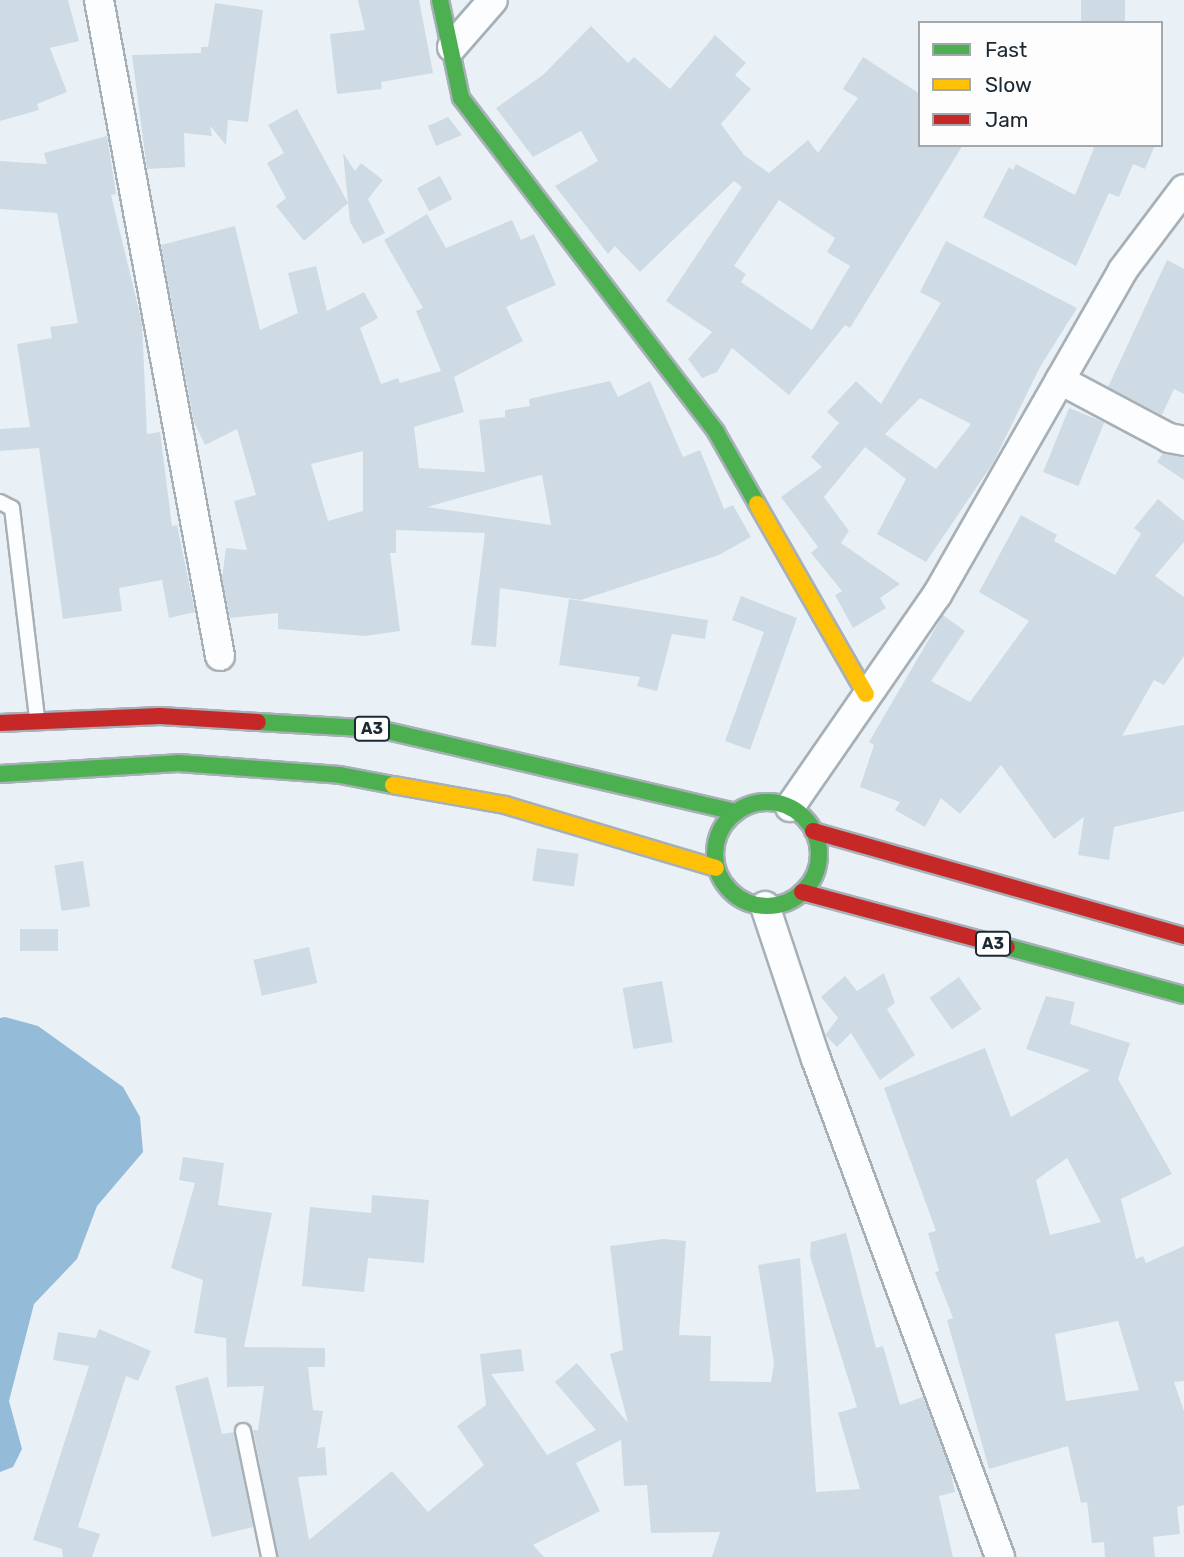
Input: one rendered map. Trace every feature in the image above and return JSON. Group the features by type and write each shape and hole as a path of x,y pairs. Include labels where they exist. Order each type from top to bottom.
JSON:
{"main road":[{"path":"440,0 461,99 716,432 866,694"},
{"name":"A3","path":"0,723 160,716 379,729 736,812"},
{"path":"0,774 178,763 340,775 505,805 716,868 740,899 765,906 802,892 816,870 813,831"},
{"path":"716,868 720,831 736,812 757,803 790,807 813,831 1184,936"},
{"name":"A3","path":"802,892 1184,995"}],"street":[{"path":"99,0 220,656"},
{"path":"452,47 493,0"},
{"path":"790,807 937,595 1123,270 1184,189"},
{"path":"1060,380 1169,438 1184,440"},
{"path":"765,906 816,1059 1000,1557"}],"lane":[{"path":"0,502 12,508 37,720"},
{"path":"243,1431 269,1557"}],"water":[{"path":"0,1018 38,1026 123,1087 140,1117 143,1152 97,1206 77,1259 34,1304 9,1401 22,1449 13,1467 0,1472"}],"building":[{"path":"0,0 68,0 79,41 50,48 67,92 37,104 39,110 0,121"},
{"path":"358,0 419,0 433,73 381,82 382,89 337,94 330,34 365,30"},
{"path":"1081,0 1125,0 1125,21 1081,21"},
{"path":"215,3 263,10 248,122 228,120 226,145 210,126 212,136 184,133 185,167 147,169 132,55 201,53 201,47 208,47"},
{"path":"591,26 628,63 634,57 670,89 715,35 746,63 735,75 751,89 721,124 744,155 769,173 808,140 818,153 858,98 843,89 863,57 918,93 918,147 962,147 850,328 845,325 789,395 732,348 717,372 702,378 688,359 712,332 666,301 742,187 734,181 640,272 615,246 608,254 555,186 598,161 581,131 533,157 496,108 543,75","holes":["779,200 835,238 827,252 850,266 812,330 741,282 746,274 734,266"]},
{"path":"297,109 348,203 304,241 276,206 286,198 267,163 284,153 268,125"},
{"path":"448,117 462,135 436,146 428,126"},
{"path":"107,136 116,194 111,195 142,323 147,434 160,432 172,526 177,525 195,612 169,618 162,580 119,588 122,611 63,619 39,448 0,451 0,429 30,427 17,344 52,338 50,327 78,323 57,213 0,209 0,161 47,164 44,153"},
{"path":"1154,147 1145,169 1133,164 1119,197 1109,193 1076,266 983,217 1009,167 1013,170 1016,164 1075,195 1094,148"},
{"path":"343,153 355,171 361,163 383,180 368,199 385,233 363,244 350,222"},
{"path":"440,176 452,199 429,211 417,188"},
{"path":"427,214 446,248 512,220 521,240 534,234 556,285 506,307 523,341 454,377 464,412 414,427 419,468 485,472 479,420 505,417 505,410 530,406 529,399 610,381 618,397 650,381 683,457 700,450 724,509 733,505 751,537 719,555 581,600 500,588 496,647 471,645 485,533 396,530 396,553 390,553 400,631 365,636 278,629 278,613 230,618 222,578 226,548 247,550 234,501 256,495 237,429 205,445 194,422 161,245 235,226 260,330 298,313 288,273 316,266 327,311 364,292 378,318 360,328 381,384 398,378 400,383 441,371 416,311 423,308 384,240","holes":["363,451 363,511 328,521 311,464","542,475 551,525 427,507 529,478"]},
{"path":"946,241 1077,308 1040,367 993,463 926,562 877,534 906,479 865,447 824,497 849,531 841,543 900,584 880,598 886,608 853,628 835,595 842,591 811,553 818,547 781,497 822,467 811,457 839,423 827,412 856,381 881,404 941,303 920,292","holes":["920,398 971,424 936,469 885,434"]},
{"path":"1167,260 1184,269 1184,394 1174,389 1162,415 1108,387"},
{"path":"1069,408 1104,422 1078,486 1043,472"},
{"path":"1163,453 1184,457 1184,480 1157,462"},
{"path":"1158,499 1184,521 1184,542 1155,576 1184,597 1184,656 1164,685 1154,680 1122,736 1184,725 1184,811 1114,827 1109,860 1078,855 1084,817 1054,839 1001,765 960,814 941,798 925,827 895,810 900,802 860,787 874,745 869,742 943,615 965,631 931,681 970,702 1029,621 979,592 1021,515 1057,535 1054,541 1115,575 1141,534 1134,528"},
{"path":"741,596 797,618 750,750 725,741 764,632 732,620"},
{"path":"569,599 708,620 705,639 672,634 657,691 637,686 640,677 559,665"},
{"path":"537,848 579,854 574,887 532,881"},
{"path":"83,861 90,906 62,911 54,866"},
{"path":"20,929 58,929 58,951 20,951"},
{"path":"309,947 317,983 262,996 253,960"},
{"path":"884,973 895,1003 887,1009 915,1055 880,1080 851,1033 837,1047 825,1035 838,1018 821,997 845,976 857,991"},
{"path":"959,977 981,1009 952,1030 930,998"},
{"path":"662,981 673,1042 633,1049 623,988"},
{"path":"1046,996 1075,1002 1070,1024 1130,1043 1118,1079 1172,1174 1121,1199 1136,1259 1143,1256 1146,1263 1184,1246 1184,1381 1174,1382 1184,1411 1184,1505 1177,1507 1180,1534 1153,1537 1155,1557 1105,1557 1104,1542 1092,1543 1087,1502 1081,1503 1068,1446 989,1469 947,1320 953,1318 935,1272 939,1271 928,1233 936,1231 884,1088 985,1048 1011,1117 1090,1070 1026,1049","holes":["1067,1158 1101,1222 1050,1235 1036,1180","1118,1321 1139,1390 1066,1401 1055,1334"]},
{"path":"183,1157 224,1163 218,1205 272,1213 244,1347 325,1348 325,1367 308,1367 313,1410 323,1411 317,1448 325,1447 327,1475 298,1477 309,1540 392,1471 428,1512 484,1465 457,1426 486,1405 480,1354 521,1349 524,1371 491,1374 547,1455 596,1430 555,1382 577,1363 628,1423 610,1354 623,1350 610,1246 663,1239 686,1241 679,1335 711,1336 710,1381 771,1382 774,1363 758,1265 800,1258 816,1492 860,1489 838,1413 857,1407 810,1256 811,1242 846,1233 876,1348 883,1346 900,1405 923,1397 950,1469 955,1492 939,1496 953,1557 712,1557 720,1532 651,1533 647,1485 624,1486 621,1440 576,1463 600,1511 533,1545 544,1557 278,1557 253,1430 258,1430 264,1386 227,1387 226,1338 194,1333 203,1280 171,1268 195,1183 179,1180"},
{"path":"372,1195 429,1200 424,1263 368,1258 364,1292 302,1286 310,1207 371,1213"},
{"path":"99,1329 151,1351 138,1381 126,1376 78,1527 100,1534 92,1557 63,1557 62,1549 33,1540 89,1366 53,1360 58,1332 96,1338"},
{"path":"208,1377 222,1434 234,1432 253,1527 212,1537 175,1386"}],"traffic: fast":[{"path":"440,0 461,98 716,432 757,504"},
{"path":"258,722 379,729 736,812"},
{"path":"0,774 178,763 340,775 393,785"},
{"path":"767,802 787,806 804,817 815,834 819,854 815,874 804,891 787,902 767,906 747,902 730,891 719,874 715,854 719,834 730,817 747,806 767,802"},
{"path":"1007,947 1184,995"}],"traffic: slow":[{"path":"757,504 866,694"},
{"path":"393,785 505,805 716,868"}],"traffic: jam":[{"path":"0,723 160,716 258,722"},
{"path":"813,831 1184,936"},
{"path":"802,892 1007,947"}]}
